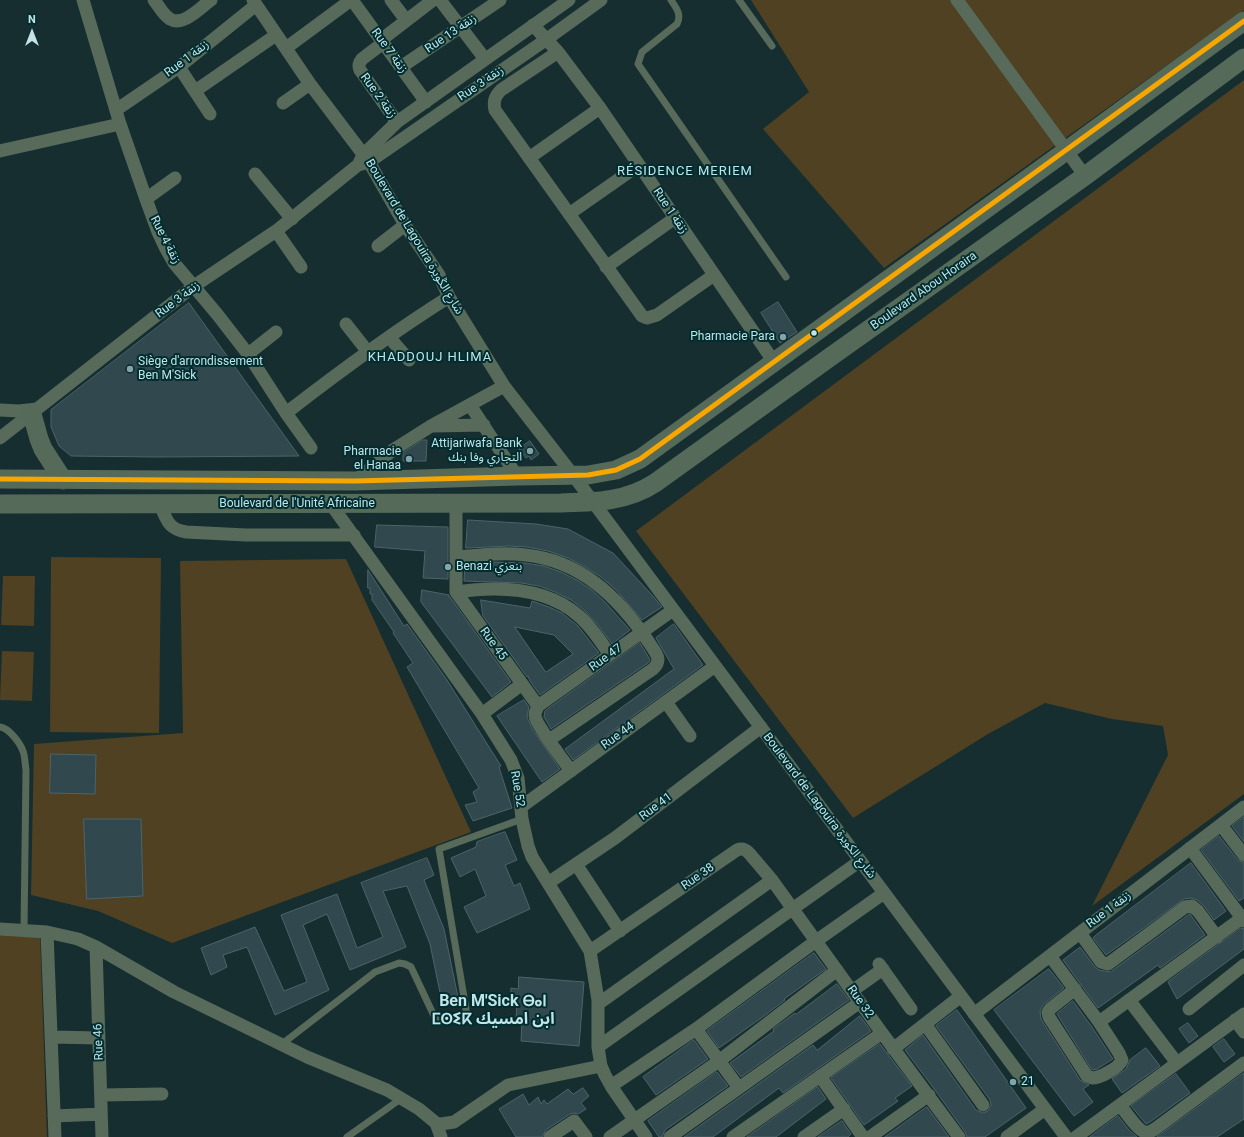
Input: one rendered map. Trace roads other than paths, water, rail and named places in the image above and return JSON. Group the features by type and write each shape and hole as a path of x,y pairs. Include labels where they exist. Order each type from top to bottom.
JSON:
{"main road":[{"path":"573,476 597,474 616,470 631,464 1244,21"},
{"name":"Boulevard Abou Horaira","path":"593,502 624,498 639,493 655,483 1085,176 1244,58"},
{"path":"35,412 38,439 63,480"},
{"name":"Boulevard de l'Unité Africaine","path":"0,479 355,481 517,476 573,476"},
{"name":"Boulevard de l'Unité Africaine","path":"0,504 160,505 593,502"}],"street":[{"name":"Rue 4 زنقة","path":"83,0 120,124 158,232 165,247 174,263 248,354 286,413 311,448"},
{"path":"154,0 166,16 172,20 179,21 186,19 205,2"},
{"path":"286,48 351,0"},
{"name":"Rue 7 زنقة","path":"351,0 426,102"},
{"path":"391,0 406,20"},
{"path":"382,41 406,20 433,0"},
{"path":"440,0 485,59"},
{"name":"Rue 13 زنقة","path":"401,67 500,0"},
{"name":"Rue 3 زنقة","path":"364,160 397,122 569,0"},
{"name":"Rue 3 زنقة","path":"0,438 194,286 292,219 364,160 547,39 601,0"},
{"path":"957,0 1085,176"},
{"name":"Rue 1 زنقة","path":"116,110 179,67 254,2"},
{"name":"Boulevard de Lagouira شارع الڭويرة","path":"254,2 364,160 439,275 449,297 504,386 573,476"},
{"name":"Rue 1 زنقة","path":"533,25 558,52 600,108 774,362"},
{"path":"195,91 276,35"},
{"name":"Rue 2 زنقة","path":"382,41 359,62 358,66 397,122"},
{"path":"558,52 501,90 496,96 494,103 495,110 642,316 647,318 657,315 714,275"},
{"path":"179,67 210,114"},
{"path":"283,103 310,84"},
{"path":"529,158 600,108"},
{"path":"0,152 120,124"},
{"path":"569,214 639,165"},
{"path":"255,174 292,219"},
{"path":"146,199 175,178"},
{"path":"606,266 675,218"},
{"path":"378,246 405,224"},
{"path":"276,231 301,267"},
{"path":"286,413 329,379 407,323 449,297"},
{"path":"346,324 368,352"},
{"path":"248,354 276,332"},
{"path":"389,337 409,360"},
{"path":"355,481 393,450 431,426 504,386"},
{"path":"470,405 517,476"},
{"path":"0,410 35,412"},
{"path":"431,426 484,425"},
{"name":"Boulevard de Lagouira شارع الكويرة","path":"573,476 1066,1137"},
{"name":"Rue 52","path":"330,503 482,714 515,769 518,778 528,846 532,857 590,951 598,1004 598,1046 601,1066 611,1086"},
{"path":"456,504 456,592 484,589 509,590 549,598 579,616 591,629 610,655"},
{"path":"160,505 171,527 186,532 246,535 354,535"},
{"path":"456,557 513,554 537,556 557,562 588,577 605,589 642,632 657,654 659,661 657,665 549,740"},
{"name":"Rue 45","path":"456,592 538,706"},
{"name":"Rue 47","path":"538,706 673,610"},
{"name":"Rue 44","path":"522,813 571,771 715,666"},
{"path":"482,714 522,684"},
{"path":"666,702 690,736"},
{"path":"538,706 535,712 536,719 571,771"},
{"name":"Rue 41","path":"548,883 615,838 760,727"},
{"name":"Rue 1 زنقة","path":"974,1014 1244,807"},
{"path":"1221,825 1244,855"},
{"path":"1099,1022 1243,920 1190,848"},
{"name":"Rue 38","path":"590,951 737,850 741,849 750,853 793,909"},
{"path":"598,1046 860,861"},
{"path":"576,864 620,931"},
{"path":"598,1004 772,880"},
{"path":"646,1137 611,1086 696,1029 816,941 884,894"},
{"path":"1080,933 1101,962 1108,964 1185,908 1192,906 1198,911 1217,937"},
{"name":"Rue 32","path":"793,909 893,1049 929,1095"},
{"path":"0,929 47,932 78,939 96,947 174,992 307,1057 387,1090 402,1098 425,1113 436,1123 441,1137"},
{"path":"47,932 55,1137"},
{"name":"Rue 46","path":"96,947 102,1137"},
{"path":"1050,956 1075,989 1099,1022 1119,1053 1122,1060 1120,1064 1102,1076 1092,1078 1087,1076 1049,1017 1048,1012 1050,1009 1075,989"},
{"path":"1190,1008 1244,965"},
{"path":"852,991 881,966 911,1009"},
{"path":"610,1137 635,1121 720,1060 837,970"},
{"path":"893,1049 961,996"},
{"path":"1129,1000 1177,1063"},
{"path":"670,1137 860,1002"},
{"path":"1076,1137 1240,1017 1244,1032"},
{"path":"925,1024 983,1105"},
{"path":"696,1029 739,1088"},
{"path":"733,1137 882,1033"},
{"path":"52,1037 99,1038"},
{"path":"1120,1105 1140,1129 1145,1132 1150,1131 1155,1129 1244,1063"},
{"path":"436,1123 445,1124 454,1122 503,1088 513,1083 601,1066"},
{"path":"820,1076 863,1137"},
{"path":"100,1095 162,1094"},
{"path":"870,1137 929,1095 959,1137"},
{"path":"804,1137 844,1109"},
{"path":"1007,1137 1045,1109"},
{"path":"54,1116 101,1114"},
{"path":"550,1137 574,1121 586,1137"}],"lane":[{"path":"670,0 679,13 680,19 677,24 642,52 638,64 786,277"},
{"path":"739,0 772,46"},
{"path":"0,727 3,727 17,739 24,752 26,777 24,930"},
{"path":"282,1044 375,972 398,963 411,967 435,1018 440,1022 462,1018 466,1014 466,1009 439,849 522,813"},
{"path":"347,1137 402,1098"}],"place":[{"name":"Pharmacie Para","path":"783,337"},
{"name":"Siège d'arrondissement Ben M'Sick","path":"130,369"},
{"name":"Attijariwafa Bank التجاري وفا بنك","path":"530,451"},
{"name":"Pharmacie el Hanaa","path":"409,459"},
{"name":"Benazi بنعزي","path":"448,567"},
{"name":"21","path":"1013,1082"}],"district":[{"name":"RÉSIDENCE MERIEM","path":"685,172"},
{"name":"KHADDOUJ HLIMA","path":"430,358"},
{"name":"Ben M'Sick ⴱⴰⵏ ⵎⵙⵉⴽ ابن امسيك","path":"493,1011"}]}
